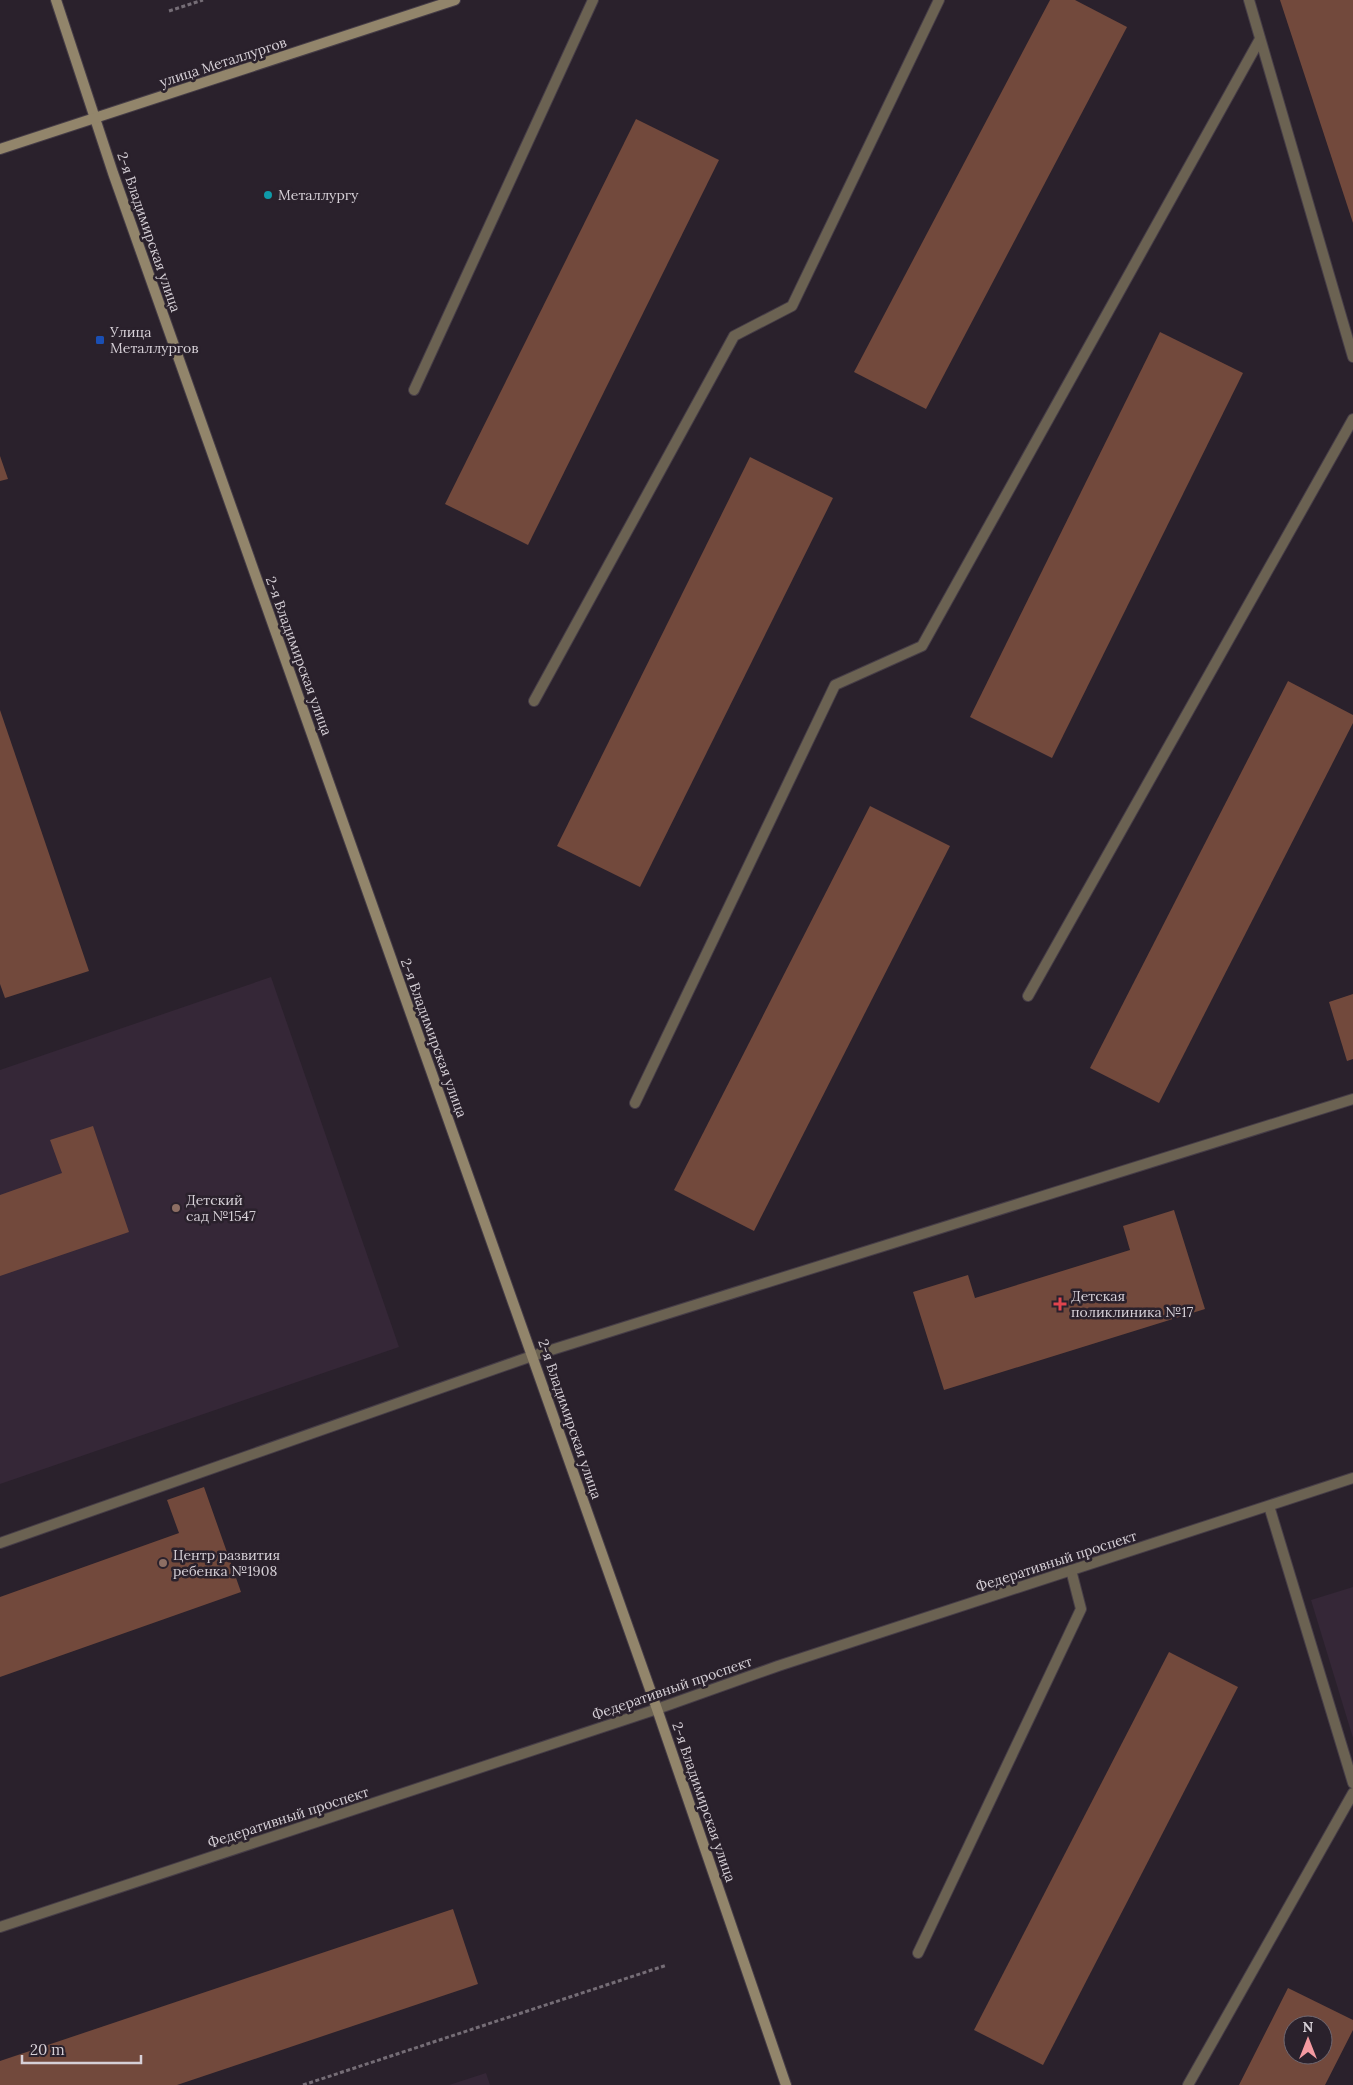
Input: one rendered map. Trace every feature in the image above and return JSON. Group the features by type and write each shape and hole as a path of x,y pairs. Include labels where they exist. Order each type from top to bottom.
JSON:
{"street":[{"name":"2-я Владимирская улица","path":"56,0 94,119 657,1708 786,2085"},
{"name":"улица Металлургов","path":"0,149 455,0"},
{"path":"414,390 593,0"},
{"path":"534,700 734,336 792,306 939,0"},
{"path":"1249,0 1353,357"},
{"path":"635,1104 835,685 922,646 1260,39"},
{"path":"1028,996 1353,419"},
{"path":"0,1543 532,1356 1353,1100"},
{"name":"Федеративный проспект","path":"0,1927 778,1666 1353,1478"},
{"path":"1268,1506 1353,1783"},
{"path":"918,1953 1081,1609 1071,1570"},
{"path":"1188,2085 1353,1792"}],"path":[{"path":"169,11 203,0"},
{"path":"303,2085 667,1966"}],"shaded area":[{"name":"Детский сад №1547","path":"271,977 399,1347 0,1484 0,1070"},
{"path":"1353,1587 1353,1738 1311,1600"},
{"path":"486,2073 490,2085 449,2085"}],"building":[{"path":"1050,0 1075,0 1127,27 926,409 854,372"},
{"path":"1280,0 1353,0 1353,223"},
{"path":"636,119 719,160 528,545 445,504"},
{"path":"1160,332 1243,373 1052,758 970,717"},
{"path":"0,456 8,479 0,481"},
{"path":"750,457 833,498 640,887 557,846"},
{"path":"1288,681 1353,715 1353,723 1159,1103 1090,1068"},
{"path":"0,710 89,971 5,998 0,984"},
{"path":"870,806 950,846 754,1231 674,1190"},
{"path":"1353,994 1353,1059 1347,1061 1329,1002"},
{"path":"93,1126 129,1232 0,1276 0,1195 62,1173 50,1140"},
{"name":"Детская поликлиника №17","path":"1174,1210 1205,1309 944,1390 913,1292 968,1275 975,1298 1130,1250 1123,1226"},
{"name":"Центр развития ребенка №1908","path":"204,1487 241,1592 0,1677 0,1597 179,1533 167,1500"},
{"path":"1169,1652 1238,1687 1043,2065 974,2030"},
{"path":"453,1909 478,1984 177,2085 0,2085 0,2061"},
{"path":"1288,1988 1353,2020 1353,2030 1325,2085 1239,2085"}],"place":[{"name":"Металлургу","path":"268,195"},
{"name":"Улица Металлургов","path":"100,340"},
{"name":"Детский сад №1547","path":"176,1208"},
{"name":"Детская поликлиника №17","path":"1060,1304"},
{"name":"Центр развития ребенка №1908","path":"163,1563"}]}
